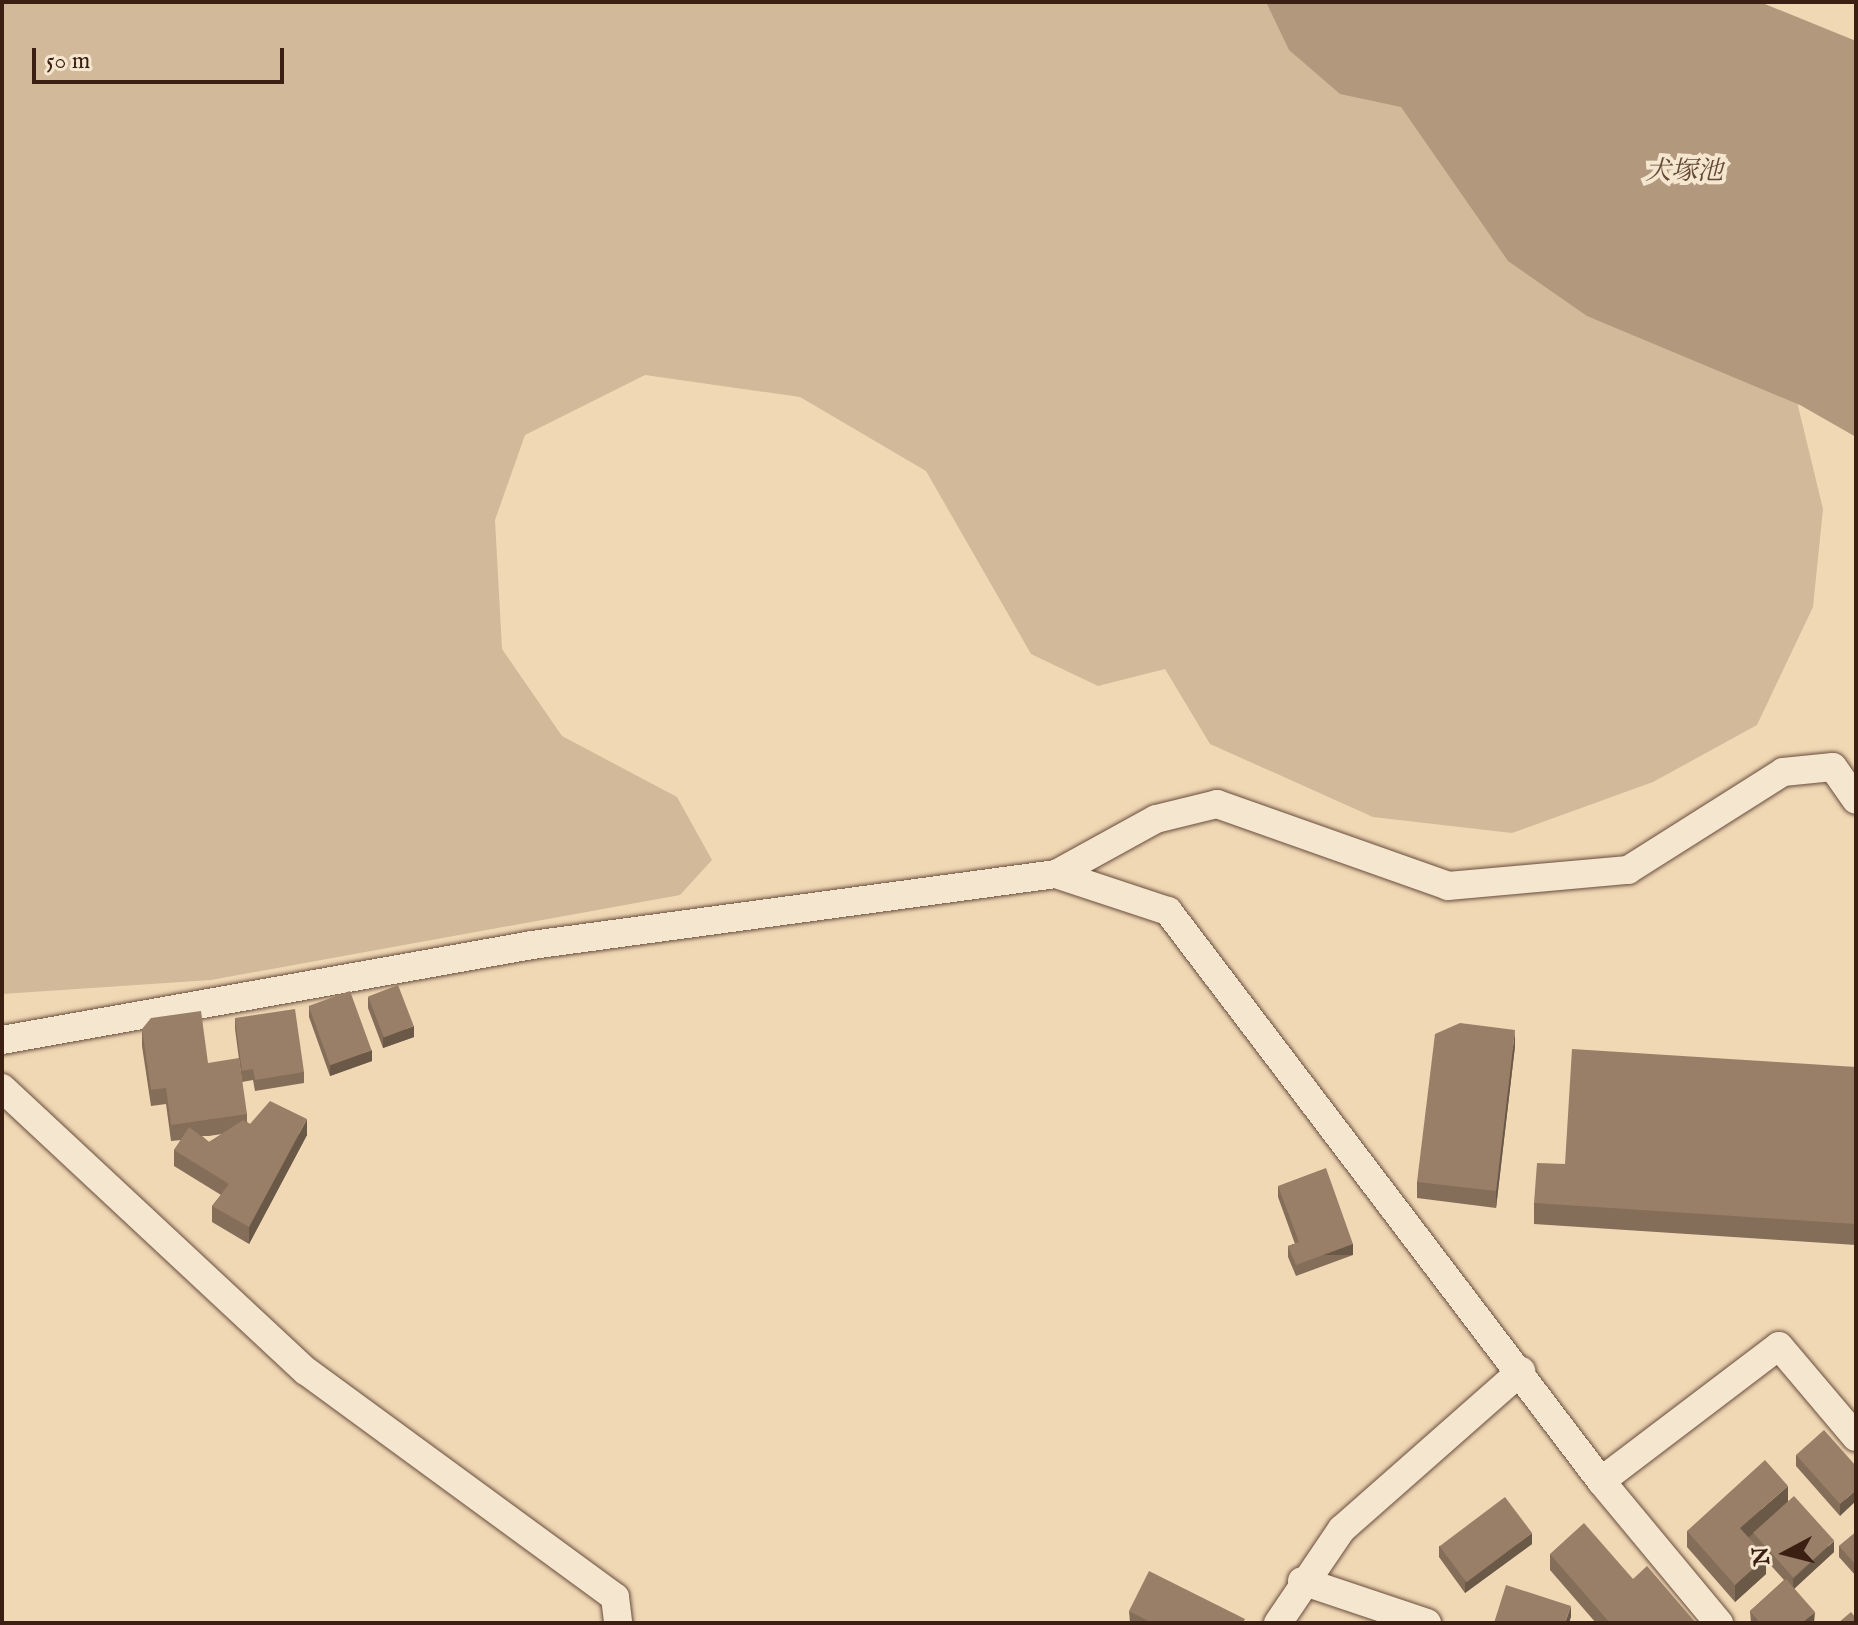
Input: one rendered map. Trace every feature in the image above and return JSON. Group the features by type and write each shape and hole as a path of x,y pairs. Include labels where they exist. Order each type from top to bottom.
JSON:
{"street":[{"path":"2,1040 532,945 1056,874 1156,819 1217,804 1448,886 1628,870 1783,772 1833,767 1856,800"},
{"path":"1056,874 1168,911 1521,1371 1601,1481 1719,1623"},
{"path":"2,1088 306,1371 615,1597 618,1623"},
{"path":"1601,1481 1779,1346 1856,1437"},
{"path":"1278,1623 1302,1581 1342,1529 1521,1371"},
{"path":"1302,1581 1427,1623"}],"shaded area":[{"path":"2,2 1446,2 1777,319 1823,509 1813,607 1757,725 1653,782 1512,833 1373,817 1210,744 1165,669 1098,686 1031,654 926,471 800,397 645,375 525,435 495,520 502,649 562,736 677,797 712,860 680,895 211,980 2,994"}],"water":[{"name":"犬塚池","path":"1266,2 1760,2 1856,41 1856,437 1800,405 1587,316 1508,261 1401,107 1340,94 1289,50"}],"building":[{"path":"398,985 414,1026 384,1038 368,996"},
{"path":"350,991 372,1050 330,1065 309,1006"},
{"path":"295,1009 304,1072 255,1080 253,1069 242,1071 235,1018"},
{"path":"201,1011 208,1063 239,1058 247,1114 171,1125 166,1088 151,1090 142,1029 151,1018"},
{"path":"1460,1023 1515,1030 1496,1191 1417,1182 1435,1034"},
{"path":"1572,1049 1856,1067 1856,1224 1534,1203 1537,1163 1565,1164"},
{"path":"270,1101 307,1119 249,1227 212,1206 229,1184 174,1150 189,1127 209,1142 243,1120 250,1124"},
{"path":"1326,1168 1353,1244 1296,1265 1288,1246 1299,1242 1278,1186"},
{"path":"1824,1430 1856,1466 1856,1490 1840,1504 1796,1455"},
{"path":"1765,1460 1788,1486 1740,1528 1766,1557 1735,1585 1687,1531"},
{"path":"1794,1496 1834,1541 1793,1577 1753,1533"},
{"path":"1505,1497 1532,1533 1467,1582 1440,1546"},
{"path":"1584,1523 1633,1579 1647,1566 1696,1623 1610,1623 1550,1554"},
{"path":"1856,1532 1856,1565 1839,1546"},
{"path":"1149,1571 1245,1619 1243,1623 1152,1623 1129,1611"},
{"path":"1786,1579 1815,1612 1802,1623 1760,1623 1750,1611"},
{"path":"1506,1585 1571,1606 1565,1623 1494,1623"},
{"path":"1851,1612 1856,1623 1838,1623"}]}
